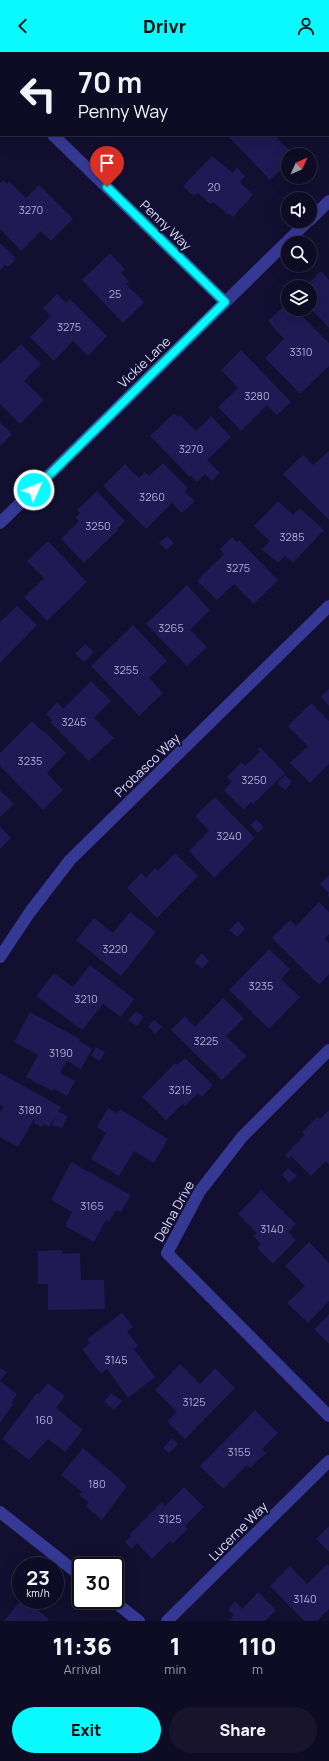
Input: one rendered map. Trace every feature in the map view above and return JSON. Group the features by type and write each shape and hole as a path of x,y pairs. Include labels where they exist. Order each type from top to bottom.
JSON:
{"street":[{"name":"Penny Way","path":"54,136 225,302"},
{"name":"Vickie Lane","path":"317,212 329,201"},
{"name":"Vickie Lane","path":"0,523 301,228"},
{"name":"Probasco Way","path":"0,957 30,912 70,860 329,606"},
{"name":"Delna Drive","path":"329,1050 242,1137 200,1191 167,1253 329,1416"},
{"name":"Lucerne Way","path":"168,1621 329,1461"},
{"path":"0,1512 72,1569"},
{"path":"124,1609 139,1621"}],"building":[{"path":"228,136 275,136 287,148 281,148 281,169 270,180"},
{"path":"212,156 233,173 237,168 245,176 240,182 253,195 233,217 229,214 228,215 213,202 210,204 198,193 193,196 183,186"},
{"path":"3,180 7,184 9,181 26,198 39,185 73,219 51,241 41,231 21,251 0,229 0,183"},
{"path":"0,243 15,257 13,259 15,260 8,267 5,265 0,270"},
{"path":"110,253 125,269 121,273 129,281 126,284 144,302 123,323 82,280"},
{"path":"321,271 329,280 329,328 317,315 317,280 312,280"},
{"path":"57,294 66,303 70,299 107,336 88,356 73,341 54,361 30,337 51,316 43,308"},
{"path":"281,309 281,316 302,316 329,343 329,366 300,394 265,358 284,339 268,321"},
{"path":"21,344 41,364 24,381 44,400 20,424 0,404 0,364"},
{"path":"241,350 291,402 277,415 267,405 241,431 218,407 238,388 221,370"},
{"path":"174,413 178,417 180,415 196,431 211,416 231,437 207,460 220,473 212,481 205,474 197,482 191,476 190,477 150,436"},
{"path":"0,422 12,434 0,446"},
{"path":"329,451 329,520 283,474 303,455 313,465"},
{"path":"163,463 188,488 185,492 195,501 182,513 172,503 146,529 103,486 125,464 139,478 145,472 149,476"},
{"path":"97,491 125,521 117,529 118,530 84,563 61,539 79,521 75,518 80,513 77,510"},
{"path":"278,501 293,515 300,508 324,530 293,563 285,556 278,563 262,549 270,541 254,526"},
{"path":"167,536 174,543 167,550 159,543"},
{"path":"232,537 237,542 239,540 278,580 254,604 234,584 217,600 197,581 224,554 220,549"},
{"path":"48,541 87,582 47,621 24,597 44,578 27,561"},
{"path":"187,585 210,610 190,630 207,647 187,666 146,624"},
{"path":"17,606 37,625 0,663 0,622"},
{"path":"133,625 167,661 149,678 163,693 139,716 91,666"},
{"path":"85,644 94,652 84,662 75,654"},
{"path":"91,681 111,701 94,718 114,738 89,761 50,722 52,720 46,714 57,702 63,709"},
{"path":"329,689 329,706 321,697"},
{"path":"311,703 329,721 329,764 310,783 290,763 308,746 288,726"},
{"path":"32,721 66,753 47,773 63,790 43,810 0,766 0,753"},
{"path":"260,747 285,773 253,804 251,802 244,810 224,790 232,782 227,777 241,762 245,766 260,751 258,749"},
{"path":"285,775 292,782 285,790 277,783"},
{"path":"0,790 14,804 0,817"},
{"path":"215,797 255,838 214,878 189,851 209,831 195,816"},
{"path":"256,819 264,827 258,833 250,825"},
{"path":"0,826 11,838 0,849"},
{"path":"175,853 198,876 157,918 127,888 141,873 146,878 155,868 158,871"},
{"path":"329,875 329,893 320,884"},
{"path":"319,902 329,912 329,934 325,939 329,943 329,974 319,985 272,938 290,920 296,926"},
{"path":"130,912 156,932 121,976 76,940 94,918 113,933"},
{"path":"238,921 245,929 237,937 229,930"},
{"path":"269,949 290,969 281,979 300,997 269,1029 229,990"},
{"path":"202,953 209,961 202,969 194,962"},
{"path":"90,965 134,999 121,1017 103,1004 82,1030 36,996 54,973 73,987"},
{"path":"223,998 244,1018 226,1036 246,1056 222,1080 171,1030 185,1016 195,1027"},
{"path":"136,1011 144,1017 137,1026 128,1020"},
{"path":"30,1012 80,1039 79,1041 92,1049 81,1069 67,1061 60,1073 75,1081 67,1096 53,1088 52,1091 26,1077 38,1055 14,1042"},
{"path":"154,1020 162,1027 155,1034 148,1026"},
{"path":"96,1047 105,1052 100,1061 91,1056"},
{"path":"185,1058 213,1085 202,1097 198,1093 185,1106 183,1104 166,1120 142,1097 175,1063 177,1065"},
{"path":"0,1073 61,1107 58,1112 68,1116 62,1128 52,1125 56,1115 49,1127 44,1124 42,1127 34,1123 34,1119 18,1147 0,1137 0,1112 3,1107 0,1105"},
{"path":"108,1108 117,1113 120,1109 168,1139 154,1163 134,1151 119,1176 91,1159 106,1133 97,1127"},
{"path":"329,1110 329,1165 326,1161 311,1176 291,1156 288,1159 285,1155 305,1135 302,1132 317,1117 320,1119"},
{"path":"71,1162 131,1195 121,1212 116,1210 109,1222 106,1220 94,1242 65,1226 72,1212 51,1200"},
{"path":"288,1168 297,1176 289,1183 282,1175"},
{"path":"261,1190 296,1224 288,1232 296,1240 273,1264 257,1248 261,1244 253,1236 257,1233 238,1214"},
{"path":"309,1242 329,1263 329,1301 308,1323 287,1303 305,1286 285,1266"},
{"path":"62,1250 62,1254 80,1253 81,1280 104,1280 105,1309 48,1310 48,1284 38,1284 38,1251"},
{"path":"122,1313 133,1327 127,1331 138,1346 134,1349 155,1377 128,1398 107,1369 101,1374 82,1349 90,1343 87,1339"},
{"path":"329,1314 329,1344 314,1329"},
{"path":"180,1364 200,1384 215,1368 235,1388 185,1439 167,1421 177,1412 155,1390"},
{"path":"0,1368 7,1372 0,1381"},
{"path":"0,1381 17,1394 11,1403 13,1404 0,1423"},
{"path":"48,1383 65,1396 56,1408 83,1430 65,1452 48,1439 29,1460 2,1439 37,1393 39,1394"},
{"path":"111,1393 122,1401 114,1410 104,1402"},
{"path":"255,1410 278,1433 262,1449 266,1453 250,1468 247,1465 223,1489 200,1466"},
{"path":"172,1438 178,1444 169,1453 163,1448"},
{"path":"83,1448 127,1486 102,1520 86,1506 89,1502 79,1495 82,1492 61,1475"},
{"path":"184,1487 204,1507 185,1526 188,1529 173,1543 170,1541 152,1559 137,1543 132,1549 125,1542 131,1536 129,1535 162,1502 165,1506"},
{"path":"329,1526 329,1552 316,1539"},
{"path":"327,1564 329,1566 329,1609 317,1621 304,1621 270,1586 290,1566 307,1584"},
{"path":"258,1592 276,1610 265,1621 229,1621 234,1615 228,1610 235,1601 242,1609"},
{"path":"14,1609 36,1609 49,1619 47,1621 4,1621"}],"route":[{"path":"34,490 225,302 107,187"}]}
